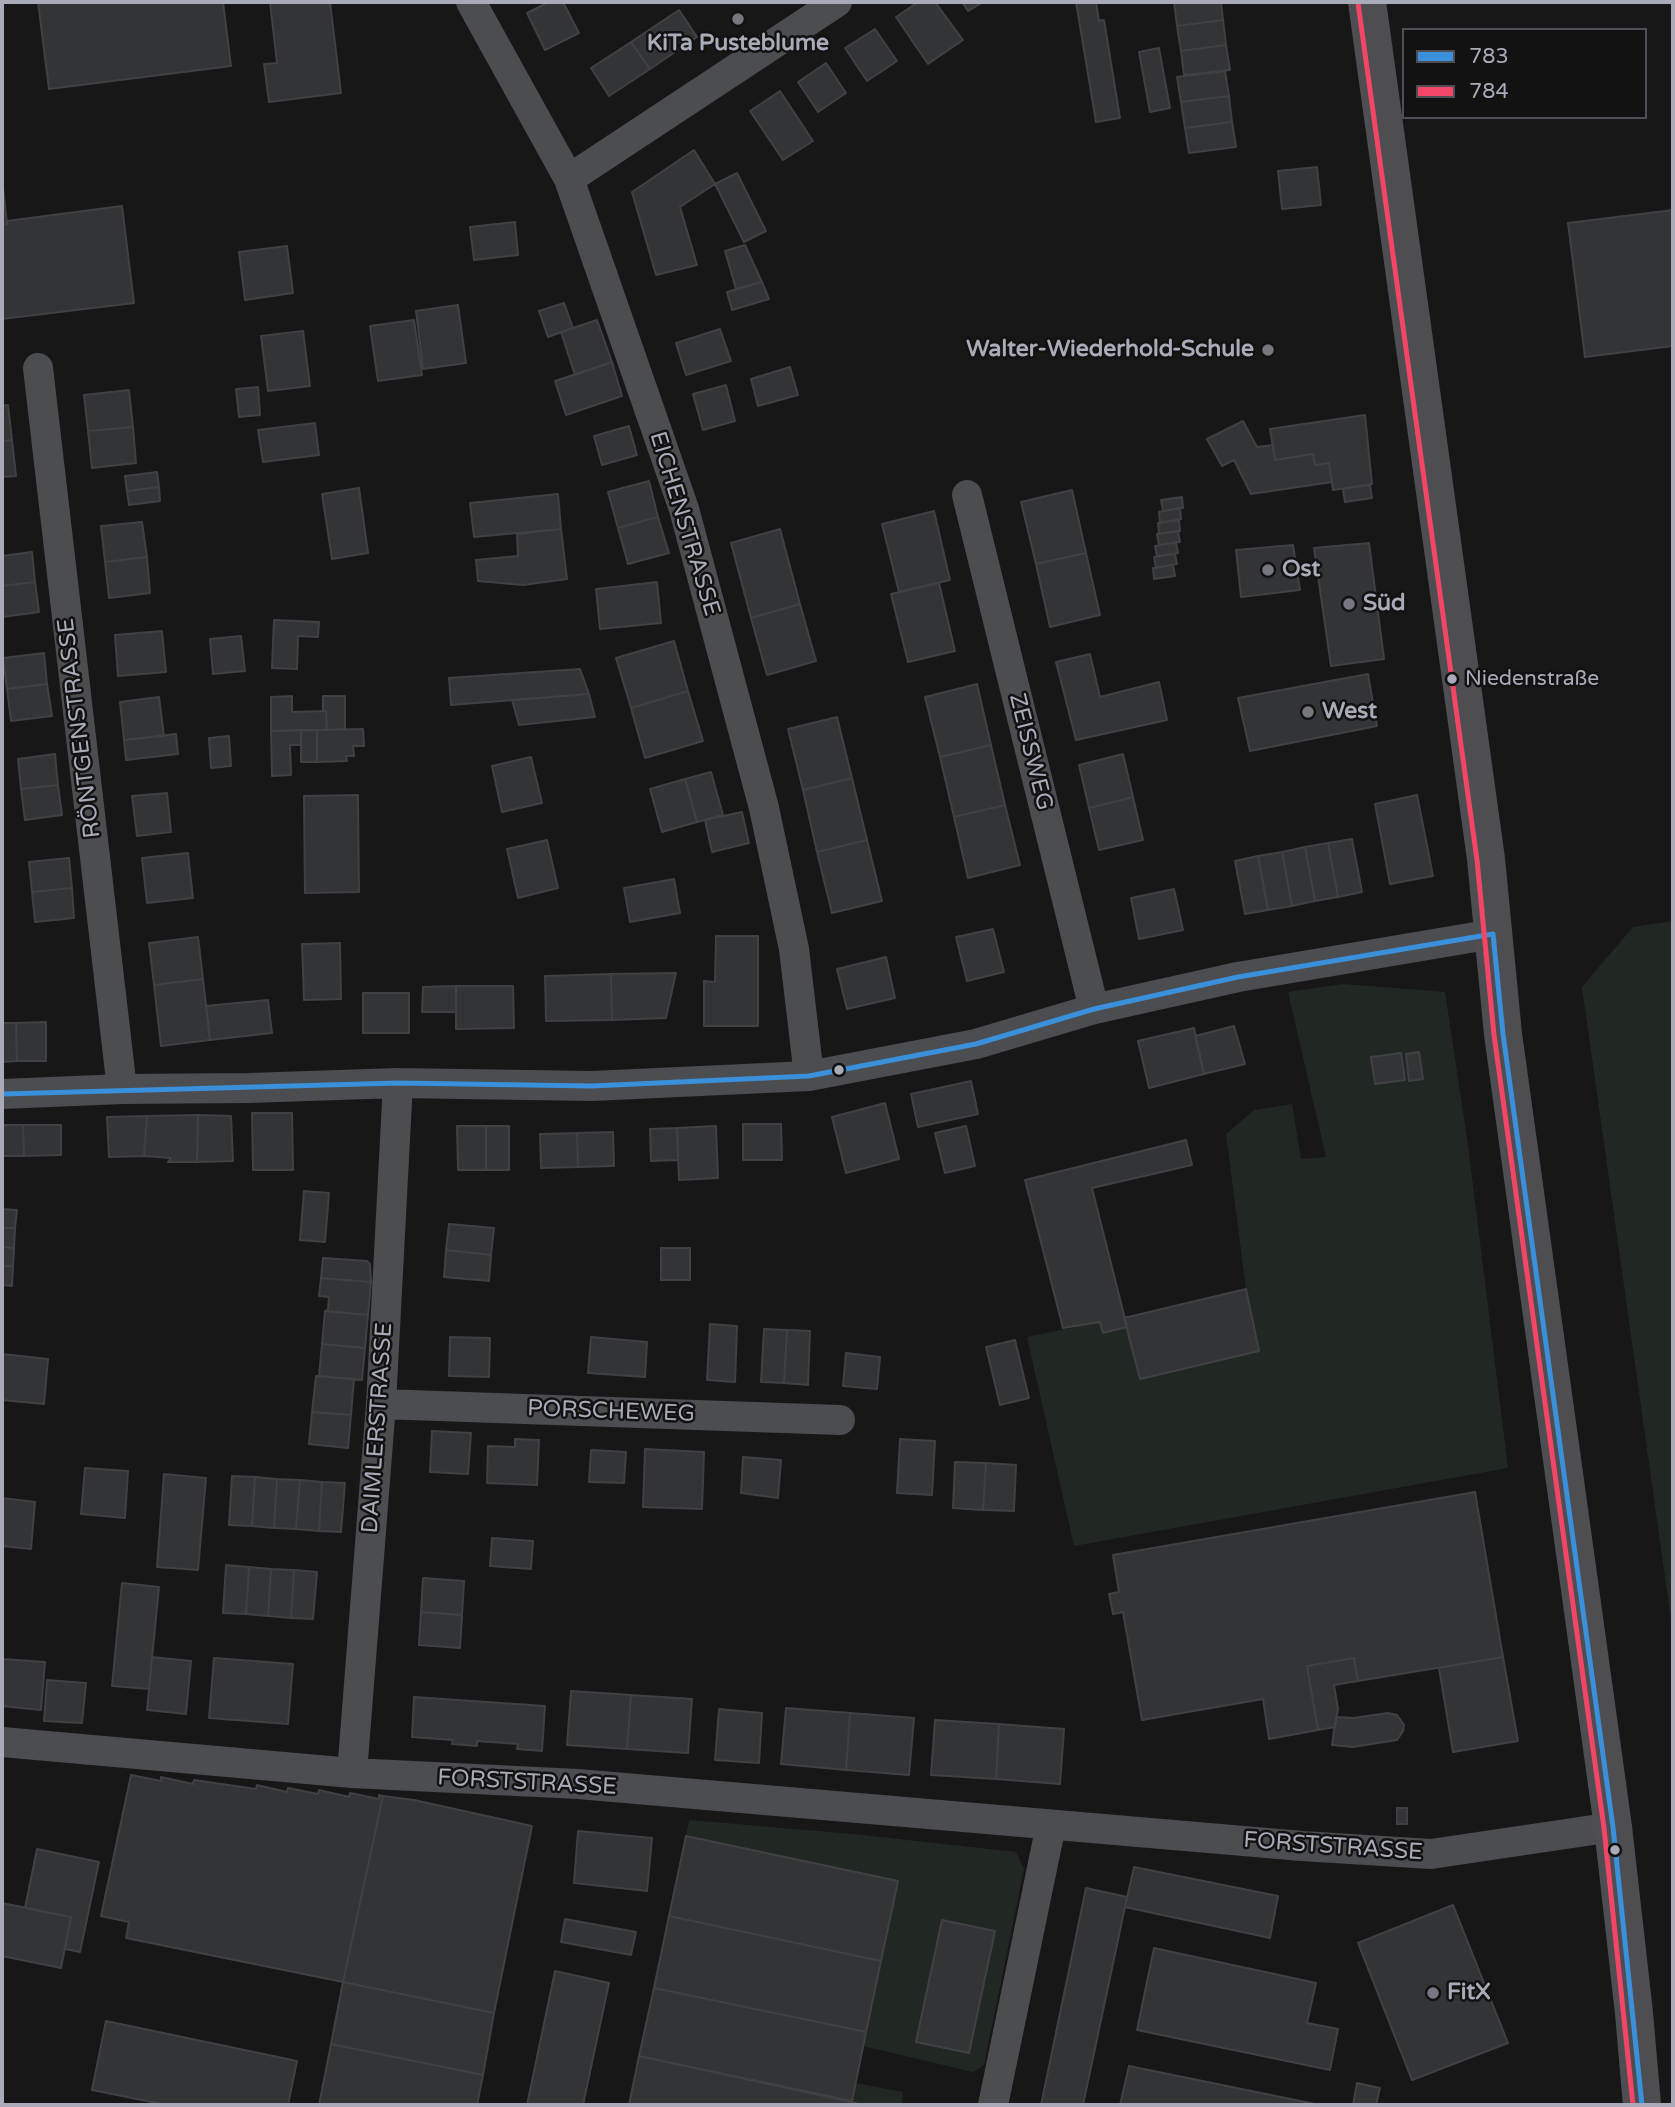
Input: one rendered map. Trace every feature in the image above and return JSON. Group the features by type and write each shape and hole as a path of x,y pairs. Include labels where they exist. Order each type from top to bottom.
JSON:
{"main road":[{"path":"1367,2 1486,859 1505,1048 1613,1827 1642,2105"}],"street":[{"name":"EICHENSTRASSE","path":"471,2 569,179 688,522 764,808 794,949 809,1076"},
{"path":"569,179 837,2"},
{"name":"RÖNTGENSTRASSE","path":"38,368 122,1088"},
{"name":"ZEISSWEG","path":"967,495 1094,1009"},
{"path":"2,1094 122,1088 249,1088 398,1083 592,1086 809,1076 976,1044 1094,1009 1238,977 1493,934"},
{"name":"DAIMLERSTRASSE","path":"352,1773 382,1404 398,1083"},
{"name":"PORSCHEWEG","path":"382,1404 840,1420"},
{"name":"FORSTSTRASSE","path":"2,1742 352,1773 578,1784 1301,1846 1431,1854 1613,1827"},
{"path":"993,2105 1051,1825"}],"shaded area":[{"path":"1673,921 1673,1634 1582,987 1633,927"},
{"path":"1343,984 1445,992 1468,1145 1508,1468 1074,1546 1027,1337 1100,1322 1103,1333 1127,1327 1140,1378 1259,1351 1246,1289 1226,1134 1254,1110 1292,1104 1301,1159 1326,1157 1288,992"},
{"path":"689,1820 1016,1852 1024,1869 984,2065 973,2072 863,2046 898,1881 686,1836"},
{"path":"855,2083 903,2092 902,2105 869,2105 852,2101"}],"building":[{"path":"38,2 223,2 231,66 49,89"},
{"path":"270,2 330,2 341,93 269,102 264,64 277,63"},
{"path":"549,2 563,2 579,33 545,50 527,13"},
{"path":"918,2 935,2 963,40 928,64 896,17"},
{"path":"962,2 983,2 968,11"},
{"path":"1076,2 1096,2 1099,21 1104,20 1120,118 1096,122"},
{"path":"1174,2 1221,2 1223,20 1177,26"},
{"path":"679,10 697,37 650,69 631,42"},
{"path":"1223,20 1226,45 1181,51 1177,26"},
{"path":"875,29 897,61 867,81 845,48"},
{"path":"631,42 650,69 609,96 591,68"},
{"path":"1226,45 1230,70 1184,75 1181,51"},
{"path":"1159,48 1170,108 1150,112 1139,52"},
{"path":"826,63 846,93 818,112 798,82"},
{"path":"1225,71 1229,96 1181,102 1177,77"},
{"path":"780,91 813,141 783,160 750,111"},
{"path":"1229,96 1232,122 1185,128 1181,102"},
{"path":"1232,122 1236,147 1189,153 1185,128"},
{"path":"694,150 715,184 680,207 697,265 656,275 632,192"},
{"path":"1317,167 1321,205 1282,209 1278,171"},
{"path":"737,173 766,231 744,242 715,184"},
{"path":"2,178 7,224 2,225"},
{"path":"122,206 134,303 2,319 2,225 7,224 7,221"},
{"path":"1673,210 1673,346 1585,357 1568,223"},
{"path":"515,222 518,255 474,260 470,227"},
{"path":"745,245 762,282 736,289 725,251"},
{"path":"287,246 293,293 245,300 239,252"},
{"path":"762,282 769,299 732,310 727,292"},
{"path":"564,303 573,328 548,337 539,311"},
{"path":"458,305 466,363 423,369 416,311"},
{"path":"414,320 422,375 378,381 370,326"},
{"path":"597,320 612,362 575,375 561,332"},
{"path":"720,329 731,361 686,375 676,343"},
{"path":"303,331 310,386 268,391 261,336"},
{"path":"612,362 622,396 566,415 555,381"},
{"path":"790,367 798,395 758,406 751,379"},
{"path":"726,385 735,421 703,430 693,394"},
{"path":"258,387 260,415 239,417 236,389"},
{"path":"129,390 133,427 88,431 84,395"},
{"path":"8,405 12,440 2,441 2,406"},
{"path":"1365,415 1372,484 1333,490 1329,463 1315,465 1313,454 1275,460 1270,429"},
{"path":"1243,421 1257,447 1273,445 1275,460 1313,454 1315,465 1329,463 1332,482 1251,494 1234,460 1222,466 1207,439"},
{"path":"315,423 319,455 263,462 258,430"},
{"path":"629,426 637,455 602,465 594,436"},
{"path":"133,427 136,463 92,468 88,431"},
{"path":"12,440 16,476 2,477 2,441"},
{"path":"157,472 159,487 127,491 125,476"},
{"path":"649,481 658,517 618,528 608,492"},
{"path":"1370,485 1372,498 1345,502 1343,489"},
{"path":"159,487 160,501 129,505 127,491"},
{"path":"359,488 368,553 332,559 322,494"},
{"path":"1072,490 1086,553 1036,564 1021,502"},
{"path":"558,494 561,529 474,537 470,503"},
{"path":"1182,497 1183,508 1163,511 1161,500"},
{"path":"1180,508 1181,519 1160,523 1159,512"},
{"path":"934,511 950,580 899,592 882,524"},
{"path":"658,517 669,553 628,564 618,528"},
{"path":"1179,520 1180,531 1159,534 1158,523"},
{"path":"142,522 147,557 105,562 101,526"},
{"path":"561,529 567,579 523,585 478,581 476,560 518,556 517,534"},
{"path":"780,529 800,604 751,618 731,543"},
{"path":"1178,531 1180,542 1159,545 1157,534"},
{"path":"1176,542 1178,553 1157,556 1155,546"},
{"name":"Süd","path":"1369,543 1384,659 1331,666 1314,548"},
{"name":"Ost","path":"1293,545 1300,590 1241,597 1236,550"},
{"path":"32,552 35,582 2,586 2,556"},
{"path":"1086,553 1100,615 1050,627 1036,564"},
{"path":"1175,554 1177,564 1156,568 1154,557"},
{"path":"147,557 150,593 109,598 105,562"},
{"path":"1173,565 1175,576 1154,579 1153,568"},
{"path":"35,582 39,612 2,617 2,586"},
{"path":"657,582 661,623 600,629 596,589"},
{"path":"939,583 955,651 908,662 891,594"},
{"path":"800,604 816,661 767,675 751,618"},
{"path":"274,620 319,622 318,637 298,636 297,669 272,668"},
{"path":"162,631 166,672 118,676 115,635"},
{"path":"241,636 245,671 213,674 210,639"},
{"path":"674,641 688,691 631,708 616,658"},
{"path":"44,653 47,684 7,689 3,658"},
{"path":"1090,654 1100,697 1159,682 1167,720 1076,740 1056,662"},
{"path":"580,669 589,694 451,705 449,678"},
{"name":"West","path":"1368,674 1377,726 1250,751 1238,698"},
{"path":"47,684 52,716 11,721 7,689"},
{"path":"977,684 991,745 940,757 925,697"},
{"path":"688,691 703,741 645,758 631,708"},
{"path":"589,694 595,717 519,725 512,700"},
{"path":"292,696 292,712 326,711 327,730 271,731 271,697"},
{"path":"323,696 345,696 345,729 327,730"},
{"path":"159,697 164,736 124,740 120,702"},
{"path":"837,717 852,778 803,790 788,729"},
{"path":"363,729 364,746 353,746 354,756 346,756 347,761 317,762 317,730"},
{"path":"301,730 301,745 290,745 291,775 272,776 271,731"},
{"path":"301,730 317,730 317,762 301,762"},
{"path":"176,734 178,754 126,760 124,740"},
{"path":"229,736 231,766 211,768 209,738"},
{"path":"991,745 1005,805 954,817 940,757"},
{"path":"55,754 58,785 21,789 18,759"},
{"path":"1123,754 1133,797 1089,808 1079,765"},
{"path":"531,757 542,803 502,812 492,766"},
{"path":"711,772 723,815 697,822 685,779"},
{"path":"852,778 867,840 817,852 803,790"},
{"path":"685,779 697,822 662,832 650,789"},
{"path":"58,785 62,815 25,820 21,789"},
{"path":"167,793 171,832 137,836 132,796"},
{"path":"358,795 359,892 305,893 304,796"},
{"path":"1417,795 1433,876 1390,884 1375,804"},
{"path":"1133,797 1143,840 1099,850 1089,808"},
{"path":"1005,805 1020,865 968,878 954,817"},
{"path":"742,812 749,843 712,852 705,820"},
{"path":"1352,839 1362,892 1338,897 1328,843"},
{"path":"547,840 558,888 518,898 507,849"},
{"path":"867,840 882,901 832,913 817,852"},
{"path":"1328,843 1338,897 1315,901 1305,847"},
{"path":"1305,847 1315,901 1292,906 1282,852"},
{"path":"1282,852 1292,906 1268,910 1258,856"},
{"path":"188,853 193,898 147,903 142,858"},
{"path":"1258,856 1268,910 1245,914 1235,861"},
{"path":"69,858 72,888 32,892 29,862"},
{"path":"674,879 680,913 630,922 624,888"},
{"path":"72,888 74,918 35,922 32,892"},
{"path":"1174,889 1183,930 1139,939 1131,898"},
{"path":"993,929 1004,972 967,981 956,937"},
{"path":"716,936 758,936 758,1026 704,1026 704,981 715,982"},
{"path":"198,937 203,979 154,985 149,943"},
{"path":"340,943 341,999 304,1000 302,944"},
{"path":"886,957 895,998 847,1009 837,969"},
{"path":"676,973 666,1018 612,1020 611,974"},
{"path":"611,974 612,1020 546,1021 545,976"},
{"path":"203,979 210,1040 161,1046 154,985"},
{"path":"456,986 513,986 514,1028 456,1029"},
{"path":"456,986 456,1012 422,1012 423,987"},
{"path":"363,993 409,993 409,1033 363,1033"},
{"path":"268,1000 272,1033 210,1040 206,1006"},
{"path":"46,1022 46,1061 17,1061 16,1023"},
{"path":"2,1023 16,1023 17,1061 2,1062"},
{"path":"1234,1026 1245,1064 1204,1074 1195,1036"},
{"path":"1194,1028 1204,1074 1149,1088 1138,1041"},
{"path":"1419,1052 1423,1079 1409,1081 1406,1054"},
{"path":"1401,1053 1405,1080 1375,1084 1371,1057"},
{"path":"971,1081 978,1114 918,1127 911,1094"},
{"path":"885,1103 899,1159 846,1173 832,1117"},
{"path":"252,1113 292,1113 293,1170 253,1170"},
{"path":"198,1115 231,1116 233,1161 197,1162"},
{"path":"198,1115 197,1162 168,1162 171,1158 144,1156 147,1116"},
{"path":"147,1116 144,1156 109,1157 107,1117"},
{"path":"743,1124 781,1124 782,1160 743,1160"},
{"path":"2,1125 23,1125 24,1156 2,1156"},
{"path":"23,1125 61,1125 61,1155 24,1156"},
{"path":"457,1126 486,1126 486,1170 458,1170"},
{"path":"486,1126 509,1126 509,1170 486,1170"},
{"path":"716,1126 718,1178 679,1180 677,1128"},
{"path":"966,1126 975,1166 945,1173 935,1133"},
{"path":"677,1128 678,1160 651,1161 650,1129"},
{"path":"613,1132 614,1166 578,1167 577,1133"},
{"path":"577,1133 578,1167 541,1168 540,1134"},
{"path":"1186,1140 1192,1165 1092,1188 1127,1327 1103,1333 1100,1322 1063,1328 1025,1180"},
{"path":"304,1191 329,1193 325,1242 300,1240"},
{"path":"2,1209 17,1210 15,1228 2,1228"},
{"path":"449,1224 494,1228 491,1255 446,1250"},
{"path":"2,1228 15,1228 14,1248 2,1247"},
{"path":"2,1247 14,1248 13,1266 2,1266"},
{"path":"661,1248 690,1248 690,1280 661,1280"},
{"path":"446,1250 491,1255 489,1281 444,1277"},
{"path":"323,1258 367,1261 370,1264 371,1282 321,1278"},
{"path":"2,1266 13,1266 12,1286 2,1285"},
{"path":"321,1278 371,1282 368,1315 325,1311 328,1310 329,1297 319,1296"},
{"path":"1246,1289 1259,1351 1140,1379 1124,1318"},
{"path":"325,1311 368,1315 365,1348 322,1344"},
{"path":"710,1324 737,1326 735,1382 707,1380"},
{"path":"764,1329 787,1330 784,1383 761,1382"},
{"path":"787,1330 810,1331 808,1385 784,1383"},
{"path":"450,1337 490,1338 489,1377 449,1376"},
{"path":"591,1337 647,1342 645,1377 588,1373"},
{"path":"1015,1340 1029,1398 1000,1405 986,1347"},
{"path":"322,1344 365,1348 362,1380 319,1376"},
{"path":"846,1353 880,1357 877,1389 843,1386"},
{"path":"2,1354 48,1359 44,1404 2,1400"},
{"path":"316,1376 354,1379 351,1415 312,1412"},
{"path":"312,1412 351,1415 348,1448 309,1444"},
{"path":"432,1431 471,1433 468,1474 430,1472"},
{"path":"515,1439 539,1440 537,1485 487,1483 488,1446 515,1447"},
{"path":"900,1439 935,1441 932,1495 897,1493"},
{"path":"645,1449 704,1452 702,1509 643,1507"},
{"path":"591,1450 626,1452 624,1483 589,1482"},
{"path":"743,1457 781,1460 778,1498 741,1493"},
{"path":"955,1462 986,1463 983,1510 953,1508"},
{"path":"986,1463 1016,1465 1014,1511 983,1510"},
{"path":"85,1468 128,1471 125,1518 81,1514"},
{"path":"164,1474 206,1478 198,1570 157,1567"},
{"path":"232,1476 255,1477 252,1526 229,1525"},
{"path":"255,1477 277,1479 274,1528 252,1526"},
{"path":"277,1479 300,1480 296,1529 274,1528"},
{"path":"300,1480 322,1482 319,1531 296,1529"},
{"path":"322,1482 345,1483 341,1532 319,1531"},
{"path":"1475,1492 1503,1657 1358,1681 1354,1658 1307,1666 1318,1730 1269,1739 1263,1699 1142,1720 1123,1612 1113,1614 1109,1594 1119,1592 1113,1555"},
{"path":"2,1498 35,1502 31,1549 2,1546"},
{"path":"492,1538 533,1541 531,1569 490,1566"},
{"path":"226,1565 249,1567 246,1614 223,1613"},
{"path":"249,1567 271,1569 268,1616 246,1614"},
{"path":"271,1569 294,1570 291,1618 268,1616"},
{"path":"294,1570 317,1572 313,1619 291,1618"},
{"path":"423,1578 464,1581 462,1615 421,1612"},
{"path":"122,1583 159,1587 149,1689 112,1686"},
{"path":"421,1612 462,1615 460,1648 419,1645"},
{"path":"152,1657 191,1661 186,1714 147,1710"},
{"path":"1503,1657 1518,1741 1453,1752 1439,1668"},
{"path":"214,1658 293,1664 288,1724 209,1718"},
{"path":"1354,1658 1358,1681 1334,1685 1338,1709 1335,1727 1318,1730 1307,1666"},
{"path":"2,1659 45,1662 41,1710 2,1706"},
{"path":"47,1680 86,1683 82,1723 44,1721"},
{"path":"571,1691 631,1695 627,1749 567,1745"},
{"path":"631,1695 692,1699 688,1753 627,1749"},
{"path":"414,1697 545,1706 542,1751 517,1749 518,1744 477,1741 477,1746 452,1744 453,1740 412,1737"},
{"path":"786,1708 850,1713 846,1770 781,1764"},
{"path":"719,1709 762,1713 759,1763 715,1760"},
{"path":"850,1713 914,1718 909,1775 846,1770"},
{"path":"1388,1713 1397,1715 1404,1725 1397,1740 1353,1747 1332,1745 1336,1717 1353,1718"},
{"path":"935,1720 999,1724 996,1779 931,1775"},
{"path":"999,1724 1064,1729 1060,1784 996,1779"},
{"path":"131,1775 161,1781 161,1777 193,1784 194,1780 256,1789 257,1785 287,1792 288,1788 318,1794 319,1790 349,1797 350,1793 379,1799 379,1795 383,1796 343,1982 126,1938 129,1922 101,1916"},
{"path":"383,1796 414,1800 532,1826 494,2013 343,1982"},
{"path":"1397,1808 1407,1808 1407,1824 1397,1824"},
{"path":"578,1831 652,1838 647,1891 574,1883"},
{"path":"686,1836 898,1881 881,1961 669,1916"},
{"path":"37,1849 99,1862 80,1952 65,1949 71,1917 25,1908"},
{"path":"1134,1867 1278,1896 1270,1938 1125,1907"},
{"path":"1086,1888 1127,1897 1125,1907 1083,2105 1041,2105"},
{"path":"2,1903 71,1917 61,1968 2,1956"},
{"name":"FitX","path":"1453,1905 1508,2043 1412,2080 1358,1943"},
{"path":"669,1916 881,1961 866,2032 654,1988"},
{"path":"565,1919 636,1932 631,1955 561,1942"},
{"path":"942,1920 995,1931 969,2053 916,2042"},
{"path":"1154,1948 1316,1983 1307,2023 1338,2029 1330,2070 1137,2030"},
{"path":"555,1971 609,1983 583,2105 527,2105"},
{"path":"343,1982 494,2013 483,2075 331,2044"},
{"path":"654,1988 866,2032 852,2101 639,2056"},
{"path":"106,2021 297,2061 288,2105 167,2105 92,2090"},
{"path":"331,2044 483,2075 477,2105 319,2105"},
{"path":"639,2056 865,2105 629,2105"},
{"path":"1129,2066 1320,2105 1120,2105"},
{"path":"1357,2083 1380,2088 1376,2105 1353,2105"}],"transit line":[{"name":"784","path":"1358,3 1477,860 1494,1035 1604,1828 1633,2105"},
{"name":"783","path":"1493,934 1503,1034 1613,1827 1642,2105"},
{"name":"783","path":"2,1094 398,1083 592,1086 809,1076 976,1044 1094,1009 1238,977 1493,934"}],"place":[{"name":"KiTa Pusteblume","path":"738,19"},
{"name":"Walter-Wiederhold-Schule","path":"1268,350"},
{"name":"Ost","path":"1268,570"},
{"name":"Süd","path":"1349,604"},
{"name":"Niedenstraße","path":"1452,679"},
{"name":"West","path":"1308,712"},
{"name":"FitX","path":"1433,1993"}]}
